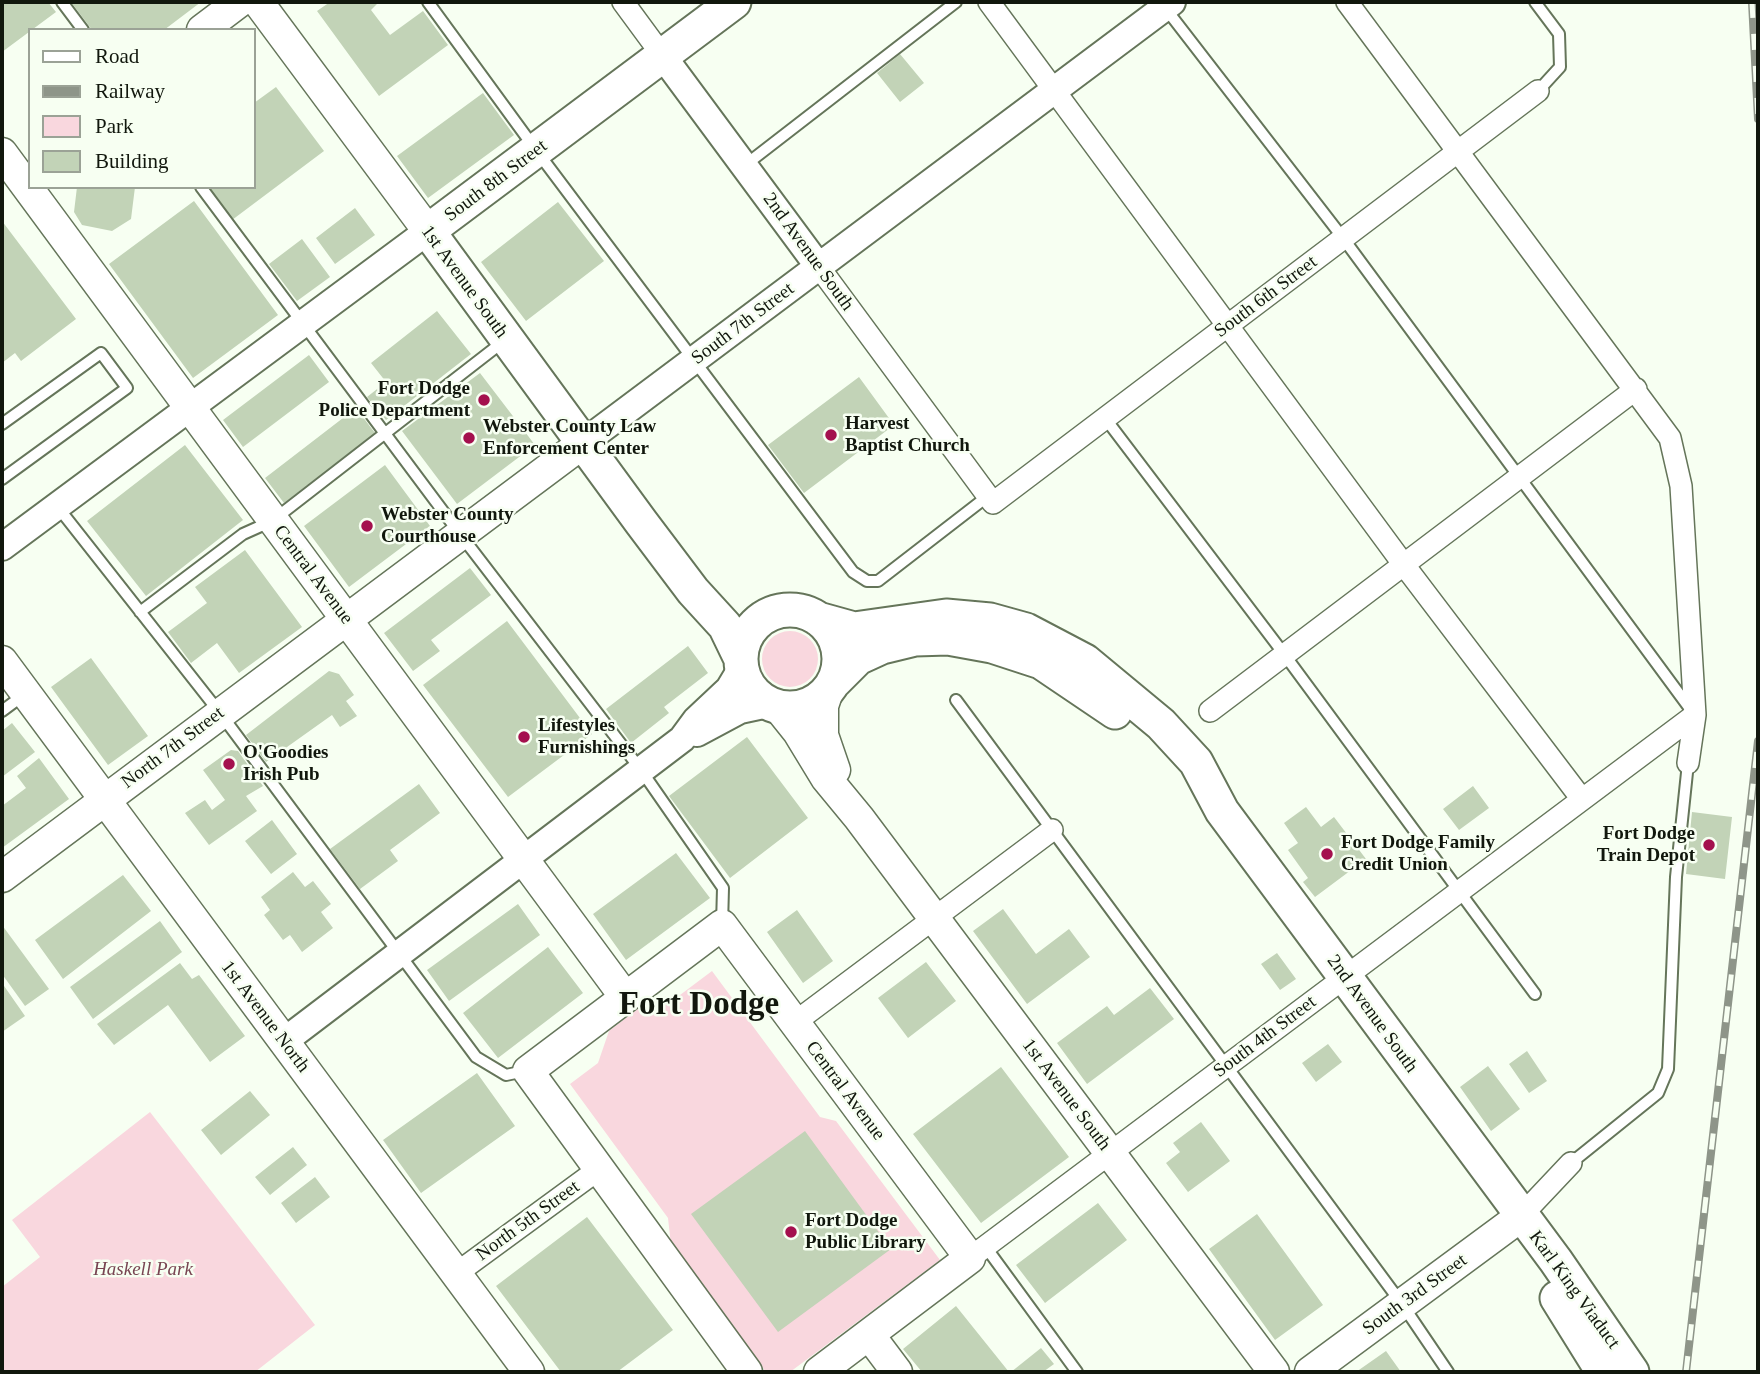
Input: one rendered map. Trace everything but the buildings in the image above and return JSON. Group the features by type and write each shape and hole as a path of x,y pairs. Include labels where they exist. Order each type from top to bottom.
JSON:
{"main road":[{"path":"205,28 239,2"},
{"name":"1st Avenue South","path":"258,2 693,591 725,626 751,691 773,706 798,732 825,778 859,818 1274,1372"},
{"name":"South 8th Street","path":"428,231 734,2"},
{"name":"Central Avenue","path":"12,165 28,187"},
{"name":"Central Avenue","path":"29,189 625,997"},
{"name":"South 7th Street","path":"345,619 583,443"},
{"name":"1st Avenue South","path":"671,561 715,592 769,614 799,610 818,619 836,642 839,664 823,706 823,735 830,758 859,818"},
{"path":"740,663 746,634 769,614"},
{"name":"2nd Avenue South","path":"818,619 854,629 933,617 972,618 1006,624 1045,638 1105,676 1161,723 1196,762 1222,811 1520,1217"},
{"name":"North 7th Street","path":"2,877 345,619"},
{"name":"2nd Avenue South","path":"831,686 849,665 868,653 915,639 969,641 1028,657 1054,669 1102,702 1222,811"},
{"name":"1st Avenue North","path":"2,661 13,702 103,801 529,1372"},
{"path":"773,706 810,705 831,686"},
{"path":"722,925 528,1071 747,1372"},
{"name":"Central Avenue","path":"722,925 794,1023 978,1252"},
{"name":"South 3rd Street","path":"1310,1372 1520,1217"},
{"name":"Karl King Viaduct","path":"1520,1217 1603,1328 1632,1372"},
{"name":"Karl King Viaduct","path":"1520,1217 1540,1272 1601,1369"},
{"name":"South 4th Street","path":"819,1372 978,1252"},
{"path":"870,1336 897,1372"}],"street":[{"name":"2nd Avenue South","path":"623,2 991,500"},
{"path":"989,2 1404,565 1581,798"},
{"path":"1347,2 1670,438 1681,486 1695,715 1688,763"},
{"name":"South 7th Street","path":"583,443 1168,5"},
{"name":"South 6th Street","path":"991,500 1105,418 1538,91"},
{"name":"South 8th Street","path":"2,547 428,231"},
{"path":"1210,710 1636,389"},
{"path":"283,1042 682,739 696,720 729,689 740,663"},
{"path":"682,739 705,731 740,710 773,706"},
{"name":"South 4th Street","path":"978,1252 1695,715"},
{"path":"794,1023 1052,830"},
{"path":"1520,1217 1571,1163"},
{"name":"North 5th Street","path":"457,1273 599,1169"}],"lane":[{"path":"62,2 82,28"},
{"path":"428,2 853,572 867,581 878,581 991,500"},
{"path":"744,166 956,2"},
{"path":"1535,2 1559,34 1560,67 1538,91"},
{"path":"1168,5 1695,715"},
{"path":"203,189 640,770 723,888 722,925"},
{"path":"141,612 243,534 272,521 386,435 506,339"},
{"path":"2,424 100,353 127,388 2,479"},
{"path":"1105,418 1461,891 1535,994"},
{"path":"57,506 219,713 477,1057 506,1075 528,1071"},
{"path":"956,700 1402,1304 1448,1372"},
{"path":"1571,1163 1658,1093 1668,1069 1676,877 1688,763"},
{"path":"978,1252 1077,1372"}],"green space":[{"path":"785,631 795,631 810,639 816,648 816,670 810,679 795,687 785,687 767,675 762,664 762,654 774,636"},
{"path":"712,971 820,1117 836,1121 940,1260 790,1372 766,1372 671,1245 668,1218 570,1084 598,1063 609,1031 652,998 680,995"},
{"name":"Haskell Park","path":"150,1112 315,1325 255,1372 2,1372 2,1287 40,1257 12,1220"}],"railway":[{"path":"1752,2 1758,119"},
{"path":"1686,1372 1758,741"}],"place":[{"name":"Fort Dodge Police Department","path":"484,400"},
{"name":"Harvest Baptist Church","path":"831,435"},
{"name":"Webster County Law Enforcement Center","path":"469,438"},
{"name":"Webster County Courthouse","path":"367,526"},
{"name":"Lifestyles Furnishings","path":"524,737"},
{"name":"O'Goodies Irish Pub","path":"229,764"},
{"name":"Fort Dodge Train Depot","path":"1709,845"},
{"name":"Fort Dodge Family Credit Union","path":"1327,854"},
{"name":"Fort Dodge Public Library","path":"791,1232"}],"district":[{"name":"Fort Dodge","path":"699,1005"}]}
